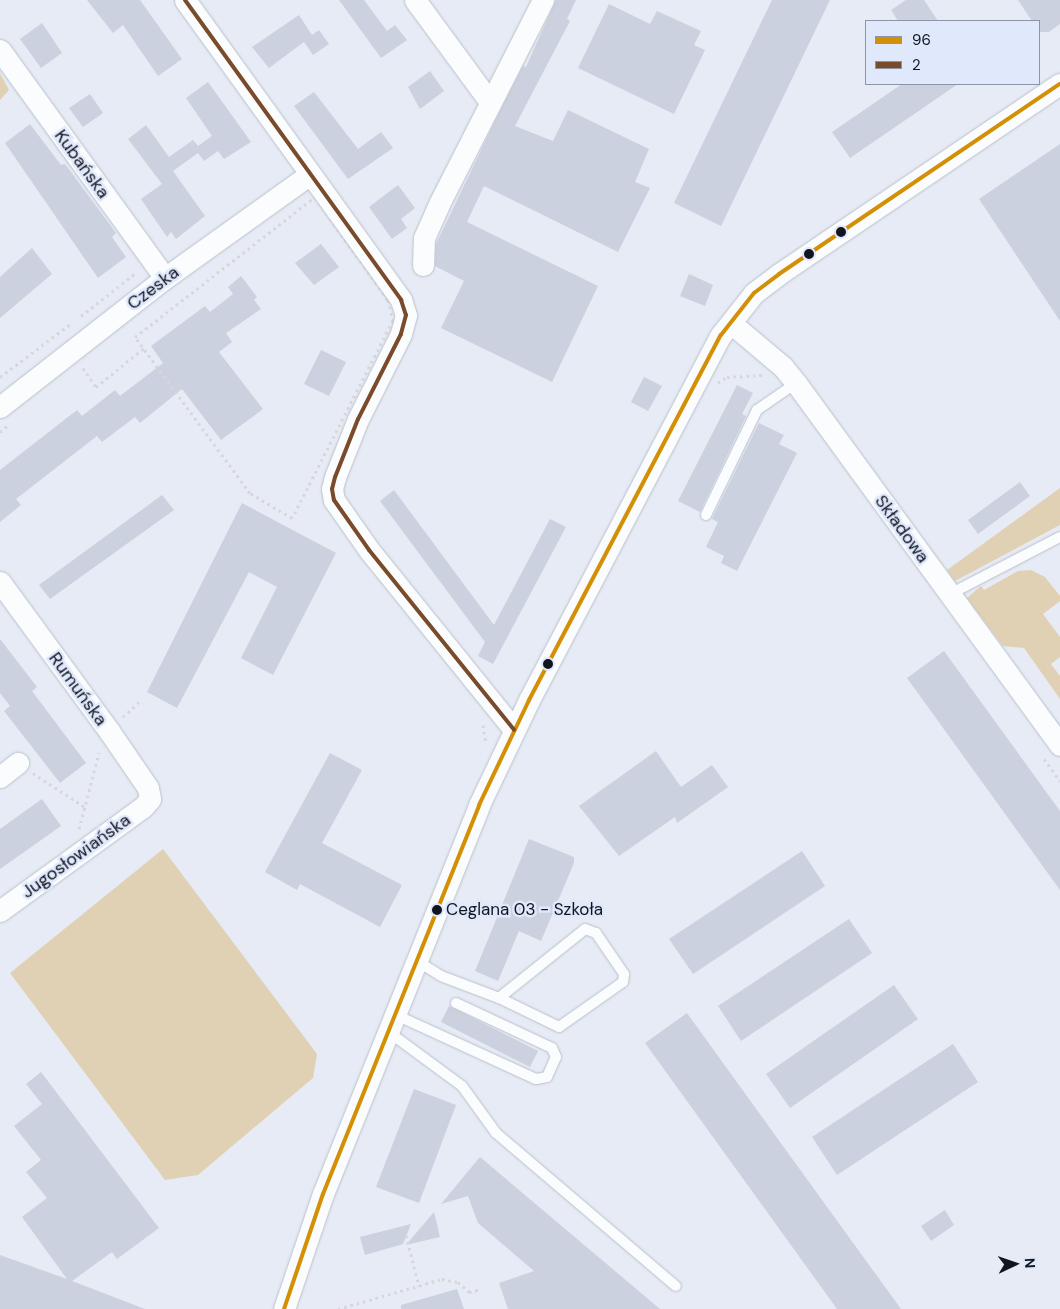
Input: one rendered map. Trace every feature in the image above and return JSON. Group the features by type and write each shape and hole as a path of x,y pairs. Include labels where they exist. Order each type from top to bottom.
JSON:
{"street":[{"path":"185,0 401,300 406,315 402,334 358,419 335,477 334,500 369,550 514,730"},
{"path":"415,0 490,102"},
{"path":"423,265 424,238 490,102 543,0"},
{"name":"Kubańska","path":"0,50 165,278"},
{"path":"284,1309 323,1194 393,1024 462,846 514,730 708,358 754,293 779,274 1060,84"},
{"name":"Czeska","path":"0,407 165,278 304,165"},
{"name":"Składowa","path":"732,324 783,367 796,383 1060,745"},
{"name":"Rumuńska","path":"0,582 109,731 148,788 150,799"},
{"path":"0,777 18,763"},
{"name":"Jugosłowiańska","path":"0,910 143,807 150,799"}],"lane":[{"path":"706,515 757,410 796,383"},
{"path":"950,594 1060,537"},
{"path":"417,961 441,976 500,998 559,1027 623,982 624,974 596,933 585,929 500,998"},
{"path":"393,1024 536,1079 547,1077 556,1057 552,1048 456,1003"},
{"path":"393,1024 462,1086 496,1133 676,1286"}],"path":[{"path":"315,197 388,300 393,320 292,518 250,493 144,348 135,337 315,197"},
{"path":"83,368 96,387 144,348"},
{"path":"714,385 727,377 770,375"},
{"path":"77,835 102,743 98,738 109,731 141,700"},
{"path":"18,763 85,807"},
{"path":"406,1235 419,1286"},
{"path":"338,1309 449,1279 465,1286 469,1292 482,1288"}],"shaded area":[{"path":"0,73 9,90 0,100"},
{"path":"1060,488 1060,525 955,581 947,570"},
{"path":"1031,570 1045,577 1060,596 1060,601 1043,614 1060,637 1060,657 1051,664 1060,676 1060,699 1024,648 1003,646 967,598 981,586 984,590 1018,571"},
{"path":"163,849 317,1054 313,1078 198,1175 165,1180 10,973"}],"building":[{"path":"87,0 140,0 182,59 158,76 123,25 113,33"},
{"path":"339,0 364,0 387,31 395,25 407,40 381,58"},
{"path":"556,0 576,0 567,19 570,21 515,126 553,141 568,110 649,149 635,182 650,188 618,252 484,186 467,222 598,286 552,382 441,328 464,281 435,266 436,244 498,115 523,66 526,67"},
{"path":"772,0 830,0 721,226 674,203"},
{"path":"906,0 924,0 937,20 897,20 891,10"},
{"path":"1018,0 1060,0 1060,24 1049,32 1040,32 1040,20 1031,20"},
{"path":"609,4 650,24 657,11 701,31 694,45 705,50 674,114 578,68"},
{"path":"299,15 312,35 319,30 329,44 313,55 304,42 269,68 252,47"},
{"path":"42,23 62,53 41,68 20,39"},
{"path":"430,71 444,91 420,109 408,87"},
{"path":"208,82 251,142 224,159 218,151 204,161 198,153 173,171 205,216 176,239 171,232 167,237 141,199 162,184 128,139 146,125 169,157 193,140 198,146 212,136 186,98"},
{"path":"901,85 957,85 850,158 832,132"},
{"path":"314,92 358,149 381,132 393,148 348,179 294,106"},
{"path":"90,94 103,113 83,127 69,108"},
{"path":"30,124 61,165 65,164 116,233 112,237 126,257 98,278 5,143"},
{"path":"1060,144 1060,321 979,199"},
{"path":"398,185 415,208 401,219 407,228 392,239 369,207"},
{"path":"321,244 339,267 314,285 295,263"},
{"path":"32,248 52,274 0,318 0,277"},
{"path":"689,274 713,285 705,306 680,296"},
{"path":"241,276 257,297 254,300 261,309 226,333 232,342 219,352 263,409 221,440 182,389 140,423 135,417 102,442 97,436 16,499 21,505 0,522 0,470 77,410 82,416 115,390 120,396 163,363 151,346 205,306 210,312 233,294 228,287"},
{"path":"321,350 346,362 329,396 304,384"},
{"path":"644,377 662,386 648,411 631,402"},
{"path":"737,385 753,393 742,414 746,416 700,512 678,501"},
{"path":"759,423 784,435 779,444 797,453 737,571 721,563 724,556 706,547 718,522 712,519"},
{"path":"1020,482 1030,496 978,534 968,520"},
{"path":"394,490 494,625 550,519 566,527 493,664 478,656 485,642 380,501"},
{"path":"162,495 174,510 50,599 39,585"},
{"path":"242,503 336,553 273,675 241,658 277,587 249,572 177,708 147,692"},
{"path":"0,639 37,687 32,691 86,763 60,783 4,711 10,706 0,693"},
{"path":"944,651 1060,811 1060,890 907,678"},
{"path":"656,751 681,787 712,765 728,787 677,823 675,817 619,856 579,806"},
{"path":"330,753 362,770 322,843 402,885 380,927 300,884 297,890 265,872"},
{"path":"42,799 61,826 0,869 0,829"},
{"path":"529,839 574,857 574,863 541,941 519,931 498,981 475,971"},
{"path":"802,851 825,886 693,974 669,939"},
{"path":"849,919 872,953 741,1041 718,1006"},
{"path":"894,985 918,1019 790,1108 766,1074"},
{"path":"449,1006 538,1051 530,1067 441,1022"},
{"path":"687,1013 901,1309 837,1309 645,1043"},
{"path":"953,1044 978,1082 837,1175 812,1137"},
{"path":"41,1072 159,1228 117,1259 112,1252 72,1281 145,1309 0,1309 0,1255 67,1279 22,1217 47,1198 26,1172 41,1160 14,1126 42,1104 26,1084"},
{"path":"414,1089 456,1105 419,1203 376,1187"},
{"path":"480,1157 660,1309 508,1309 499,1283 534,1271 478,1223 468,1196 441,1204"},
{"path":"945,1210 954,1225 931,1241 921,1226"},
{"path":"434,1212 440,1237 406,1245"},
{"path":"411,1224 403,1244 365,1255 360,1237"},
{"path":"457,1289 464,1309 401,1309 401,1305"}],"transit line":[{"name":"2","path":"185,0 401,300 406,315 401,334 358,419 335,477 332,489 334,500 369,550 514,730"},
{"name":"96","path":"284,1309 323,1194 479,805 529,700 721,335 754,293 779,274 1060,84"}],"place":[{"name":"Ceglana 03 - Szkoła","path":"437,910"}]}
